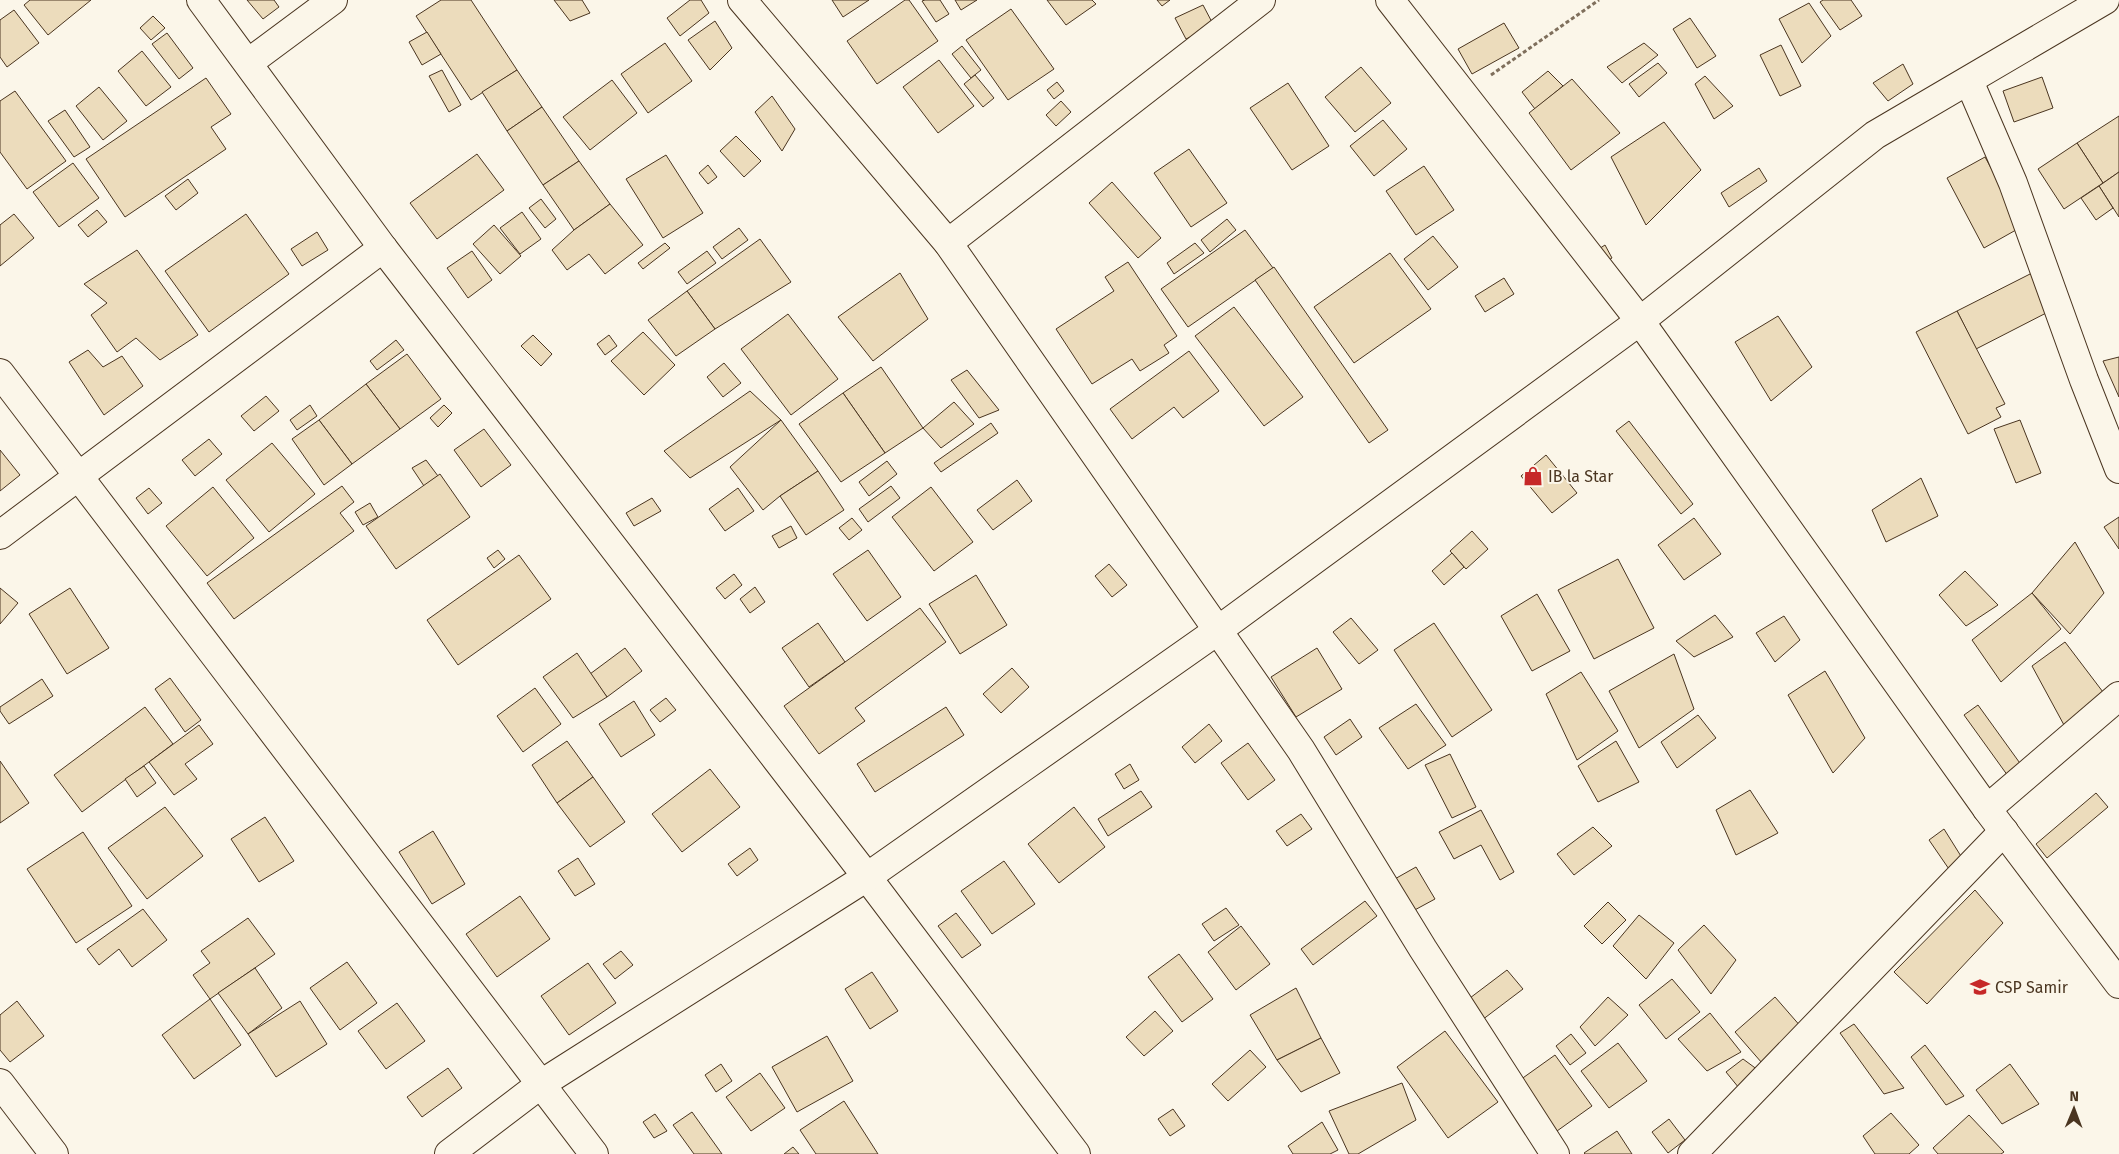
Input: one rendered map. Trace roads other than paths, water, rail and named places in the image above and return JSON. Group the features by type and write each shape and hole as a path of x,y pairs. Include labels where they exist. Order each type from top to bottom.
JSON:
{"street":[{"path":"201,0 383,248 868,878 1076,1154"},
{"path":"248,63 333,0"},
{"path":"742,0 948,243 1301,750 1423,949 1555,1154"},
{"path":"948,243 1261,0"},
{"path":"1390,0 1640,321 1987,809 2114,970"},
{"path":"448,1154 541,1084 868,878 1217,631 1640,321 1875,135 2105,0"},
{"path":"1969,80 2013,183 2084,380 2119,469"},
{"path":"0,535 383,248"},
{"path":"0,373 594,1154"},
{"path":"1987,809 2119,696"},
{"path":"1692,1154 2004,831"},
{"path":"0,1082 54,1154"}],"place":[{"name":"IB la Star","path":"1533,476"},
{"name":"CSP Samir","path":"1980,987"}]}
